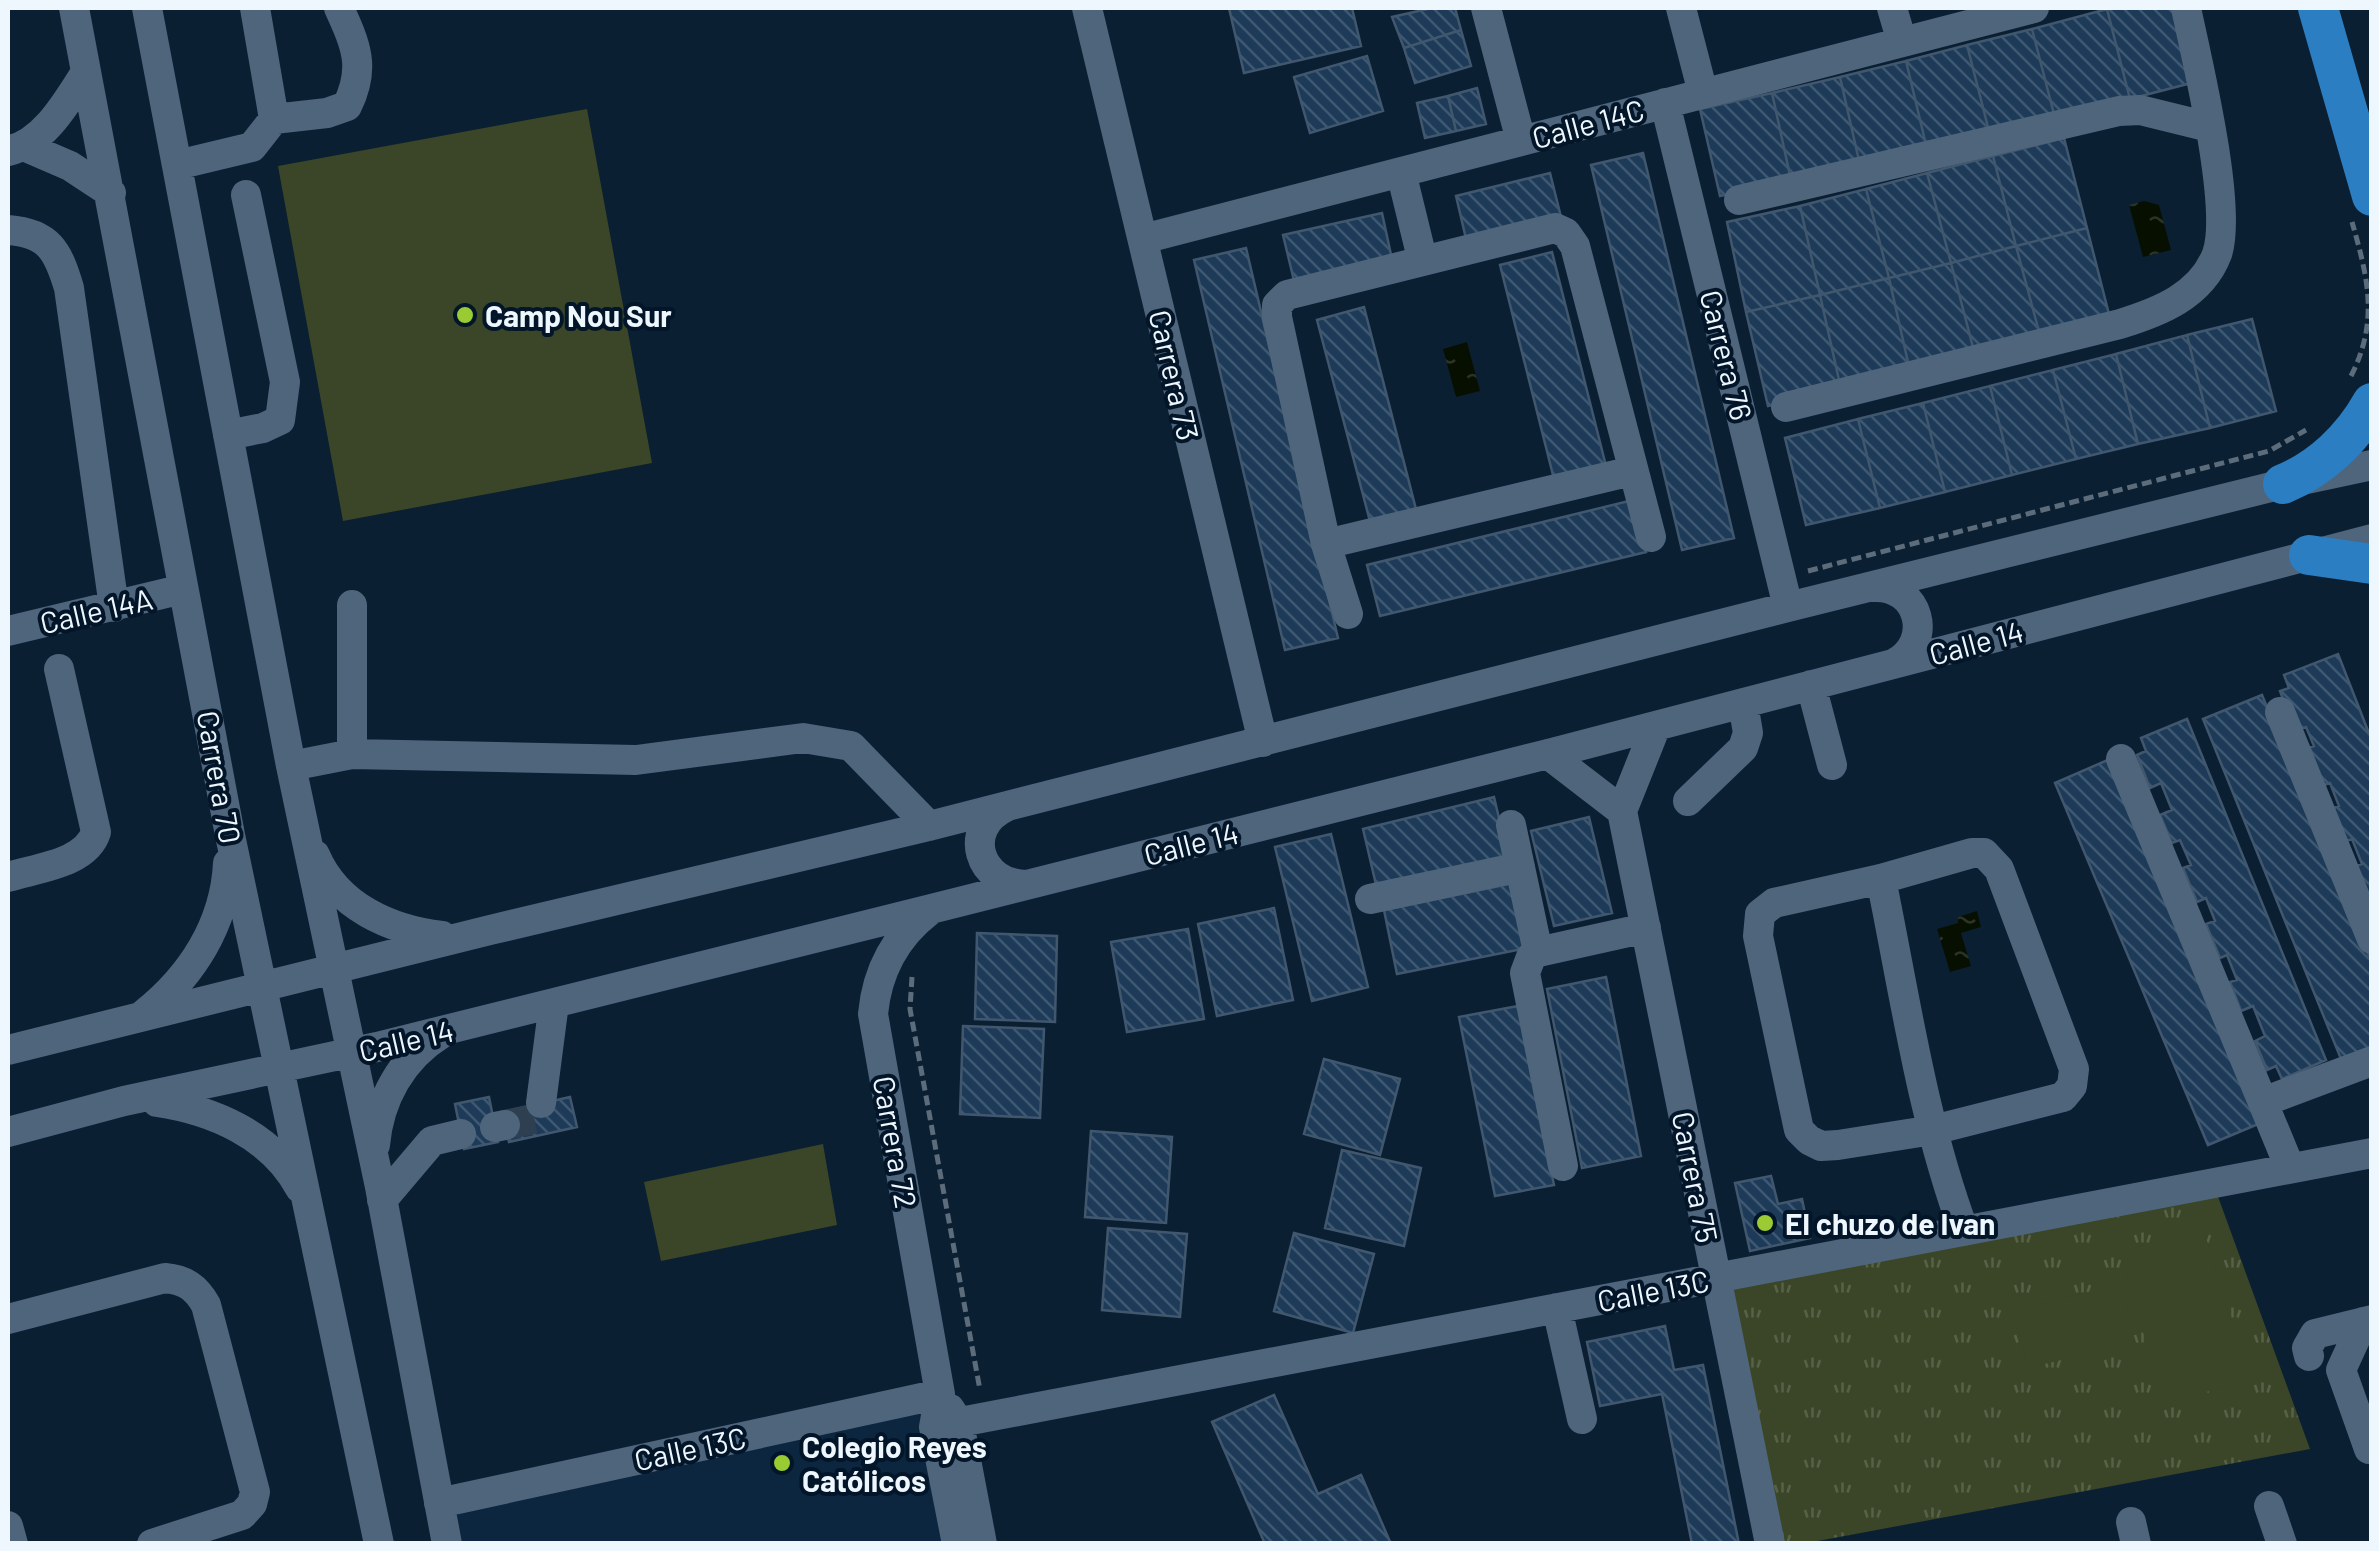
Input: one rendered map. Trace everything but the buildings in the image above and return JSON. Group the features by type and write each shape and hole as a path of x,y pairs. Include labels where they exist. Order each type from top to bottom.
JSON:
{"main road":[{"path":"2318,8 2360,202"},
{"path":"2282,484 2325,459 2355,429 2359,394"},
{"path":"2310,555 2372,564"}],"street":[{"name":"Carrera 70","path":"74,8 230,836 379,1544"},
{"path":"147,8 302,826 381,1194 447,1544"},
{"path":"255,8 274,119"},
{"path":"177,166 252,147 274,119 327,114 347,106 358,85 358,54 339,8"},
{"name":"Carrera 73","path":"1087,8 1263,742"},
{"path":"1486,8 1521,141"},
{"path":"1681,8 1702,93"},
{"path":"1892,8 1902,42"},
{"name":"Calle 14C","path":"1142,238 2034,8"},
{"path":"1786,407 2120,324 2174,304 2187,294 2208,270 2220,240 2218,186 2186,8"},
{"path":"16,149 59,112 86,72"},
{"name":"Carrera 76","path":"1665,103 1785,592"},
{"path":"1739,200 2119,111 2140,110 2209,127"},
{"path":"16,149 70,166 111,193"},
{"path":"1401,172 1422,258"},
{"path":"228,435 280,420 285,382 246,194"},
{"path":"1348,614 1326,544 1276,317 1277,305 1287,294 1422,258 1555,228 1566,233 1575,246 1651,537"},
{"path":"8,230 30,232 50,244 62,262 70,288 114,607"},
{"path":"1869,588 2282,484 2372,466"},
{"path":"1326,544 1632,470"},
{"name":"Calle 14","path":"8,1132 124,1101 448,1030 932,909 1548,754 2372,539"},
{"path":"8,1050 1263,742 1785,592 1882,586 1905,596 1918,617 1916,642 1899,661 1887,666"},
{"name":"Calle 14A","path":"8,631 184,589"},
{"path":"352,605 352,754"},
{"path":"8,877 82,853 92,845 96,832 59,670"},
{"path":"1811,685 1832,765"},
{"path":"1688,800 1743,748 1748,733 1743,703"},
{"path":"2280,712 2372,939"},
{"path":"1548,754 1622,811 1656,726"},
{"path":"291,766 352,754 636,760 803,738 851,746 928,826"},
{"path":"2120,758 2290,1168"},
{"path":"1009,806 986,824 981,853 998,878 1026,885"},
{"name":"Carrera 75","path":"1622,811 1770,1544"},
{"path":"302,826 318,862 342,894 374,918 411,932 450,937 490,930"},
{"path":"1510,826 1538,952"},
{"path":"140,1018 178,983 208,940 224,889 230,836"},
{"path":"1984,853 1999,869 2074,1068 2072,1086 2063,1097 1933,1130 1822,1146 1808,1140 1799,1130 1758,936 1760,914 1774,903 1984,853"},
{"path":"1370,899 1520,867"},
{"path":"1881,879 1933,1130 1964,1230"},
{"name":"Carrera 72","path":"932,909 908,930 890,954 878,983 873,1014 940,1394 959,1422 982,1544"},
{"path":"1562,1166 1525,974 1538,952 1646,928"},
{"path":"542,1103 554,1003"},
{"path":"381,1194 376,1130 388,1094 407,1063 448,1030"},
{"path":"2262,1102 2372,1061"},
{"path":"124,1101 190,1107 222,1118 250,1134 277,1157 298,1183 310,1212"},
{"path":"381,1194 432,1141 461,1134"},
{"name":"Calle 13C","path":"959,1422 2372,1153"},
{"path":"8,1319 165,1278 178,1279 200,1293 255,1492 252,1504 242,1515 152,1544"},
{"path":"1557,1308 1582,1419"},
{"path":"2309,1356 2307,1348 2315,1334 2367,1321"},
{"path":"2367,1321 2341,1370 2369,1449"},
{"name":"Calle 13C","path":"439,1503 940,1394"},
{"name":"Carrera 72","path":"956,1544 959,1422"},
{"path":"2268,1506 2282,1544"},
{"path":"8,1526 13,1544"}],"path":[{"path":"2359,394 2369,283 2360,202"},
{"path":"1785,592 2270,451 2313,425"},
{"path":"915,969 910,1008 959,1422"}],"shaded area":[{"name":"Colegio Reyes Católicos","path":"940,1394 957,1543 447,1543 439,1503"}],"green space":[{"name":"Camp Nou Sur","path":"587,109 652,463 343,521 278,166"},
{"path":"823,1144 837,1225 661,1261 644,1182"},
{"path":"2213,1183 2310,1449 1807,1543 1770,1543 1716,1278"},
{"path":"2203,1228 2248,1380 2164,1404 2120,1252"},
{"path":"2121,1284 2135,1342 2028,1368 2013,1310"}],"water":[{"path":"2144,201 2159,205 2171,250 2143,257 2129,205"},
{"path":"1467,342 1480,391 1456,397 1443,349"},
{"path":"1977,911 1981,927 1961,933 1971,966 1950,972 1937,929 1958,923 1958,917"}],"tunnel":[{"path":"505,1125 537,1118 541,1103"}],"place":[{"name":"Camp Nou Sur","path":"465,315"},
{"name":"El chuzo de Ivan","path":"1765,1223"},
{"name":"Colegio Reyes Católicos","path":"782,1463"}]}
